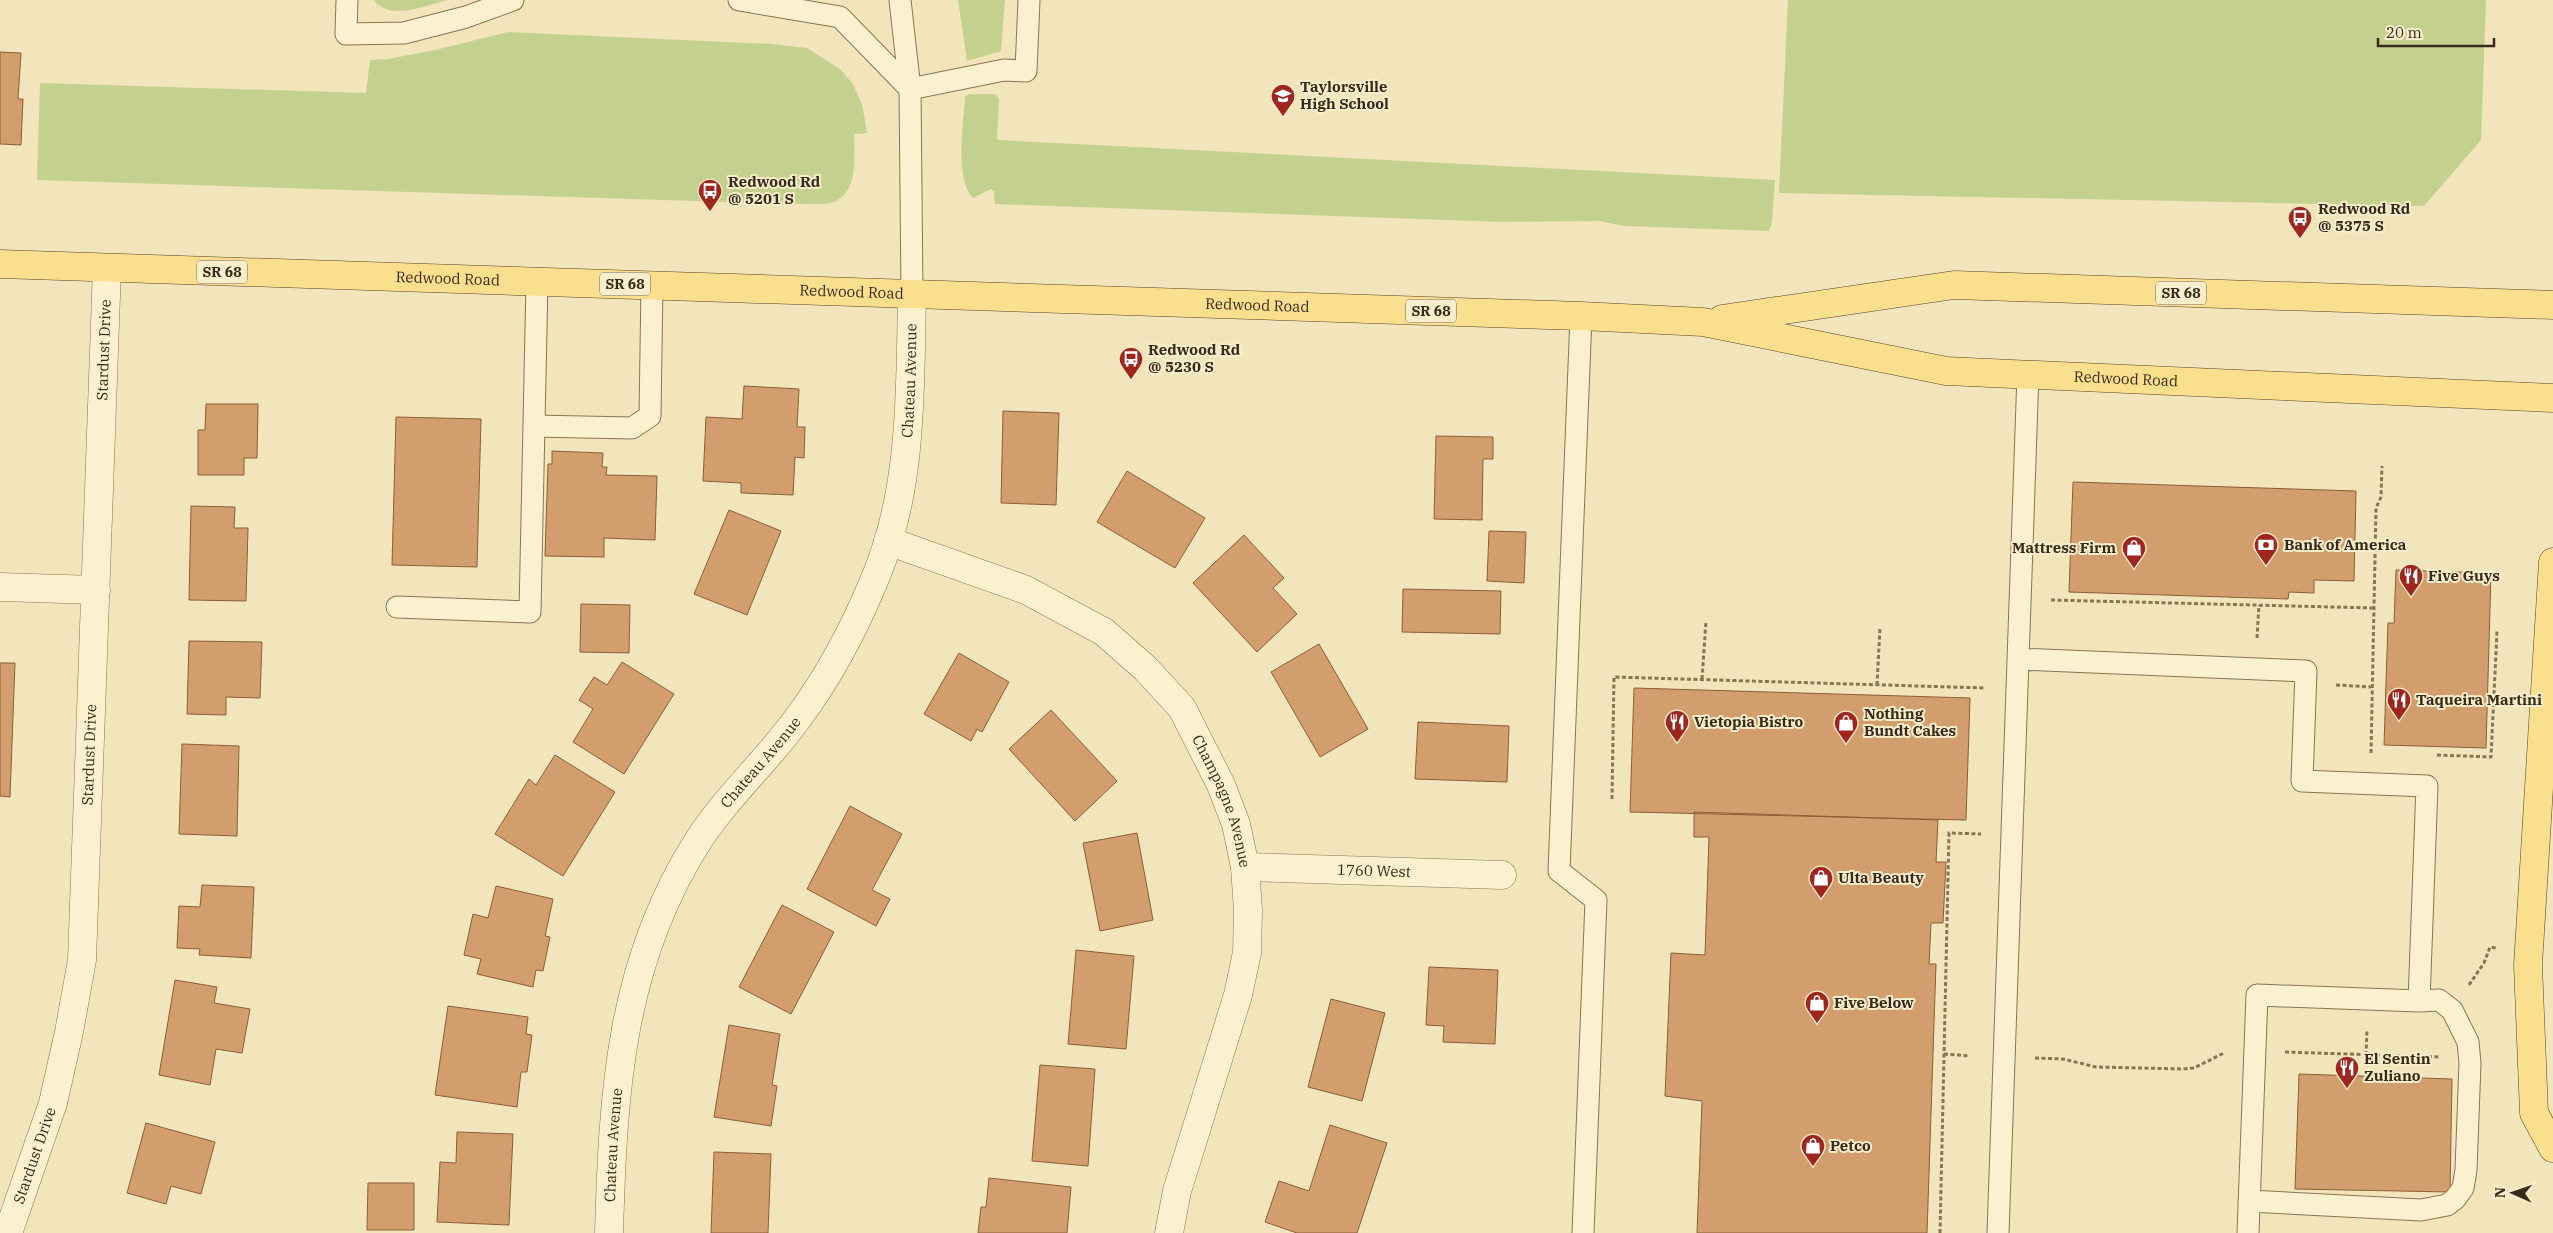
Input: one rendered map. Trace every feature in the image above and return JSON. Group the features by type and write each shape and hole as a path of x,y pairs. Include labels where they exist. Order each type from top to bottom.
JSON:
{"main road":[{"name":"Redwood Road","path":"0,264 1582,316 1703,322 1946,371 2553,398"},
{"name":"Redwood Road","path":"1703,322 1954,285 2553,305"},
{"path":"2553,562 2528,965 2534,1113 2553,1148"}],"street":[{"name":"Stardust Drive","path":"8,1233 53,1103 69,1032 82,960 107,268"},
{"name":"Chateau Avenue","path":"609,1233 616,1083 624,1029 638,977 660,917 698,841 725,804 797,720 828,674 877,575 888,541 900,490 907,436 912,294"},
{"name":"Champagne Avenue","path":"888,541 1026,590 1104,632 1145,668 1182,708 1221,784 1236,824 1245,867 1248,910 1247,953 1238,995 1177,1191 1169,1233"},
{"path":"0,587 96,590"},
{"name":"1760 West","path":"1245,867 1502,875"}],"lane":[{"path":"347,0 346,34 404,33 466,17 514,0"},
{"path":"739,0 840,17 910,89"},
{"path":"900,0 910,89 912,294"},
{"path":"910,89 1004,70 1026,71 1029,0"},
{"path":"397,607 530,612 537,282"},
{"path":"534,426 632,428 650,416 652,285"},
{"path":"1582,316 1560,871 1596,900 1583,1233"},
{"path":"1998,1233 2028,374"},
{"path":"2018,659 2306,671 2302,781 2426,786 2419,1001"},
{"path":"2248,1233 2249,1201 2257,995 2419,1001 2439,1000 2452,1010 2468,1042 2470,1078 2466,1170 2463,1188 2455,1199 2447,1205 2421,1210 2249,1201"}],"path":[{"path":"2378,753 2369,753 2376,508 2381,498 2382,466"},
{"path":"2045,599 2373,608"},
{"path":"1702,679 1706,621"},
{"path":"1876,684 1880,627"},
{"path":"2434,755 2491,757 2497,631"},
{"path":"1612,799 1614,677 1988,688 1987,698"},
{"path":"1940,1233 1949,833 1984,834 1984,825"},
{"path":"2464,990 2477,975 2490,947 2501,948"},
{"path":"2034,1058 2063,1059 2096,1067 2183,1069 2194,1068 2230,1051"},
{"path":"2280,1052 2444,1057"},
{"path":"1944,1054 1970,1056"}],"green space":[{"path":"374,0 448,0 399,11 381,7"},
{"path":"958,0 1005,0 1001,51 967,61"},
{"path":"1788,0 2486,0 2481,140 2424,206 1779,193"},
{"path":"508,32 771,44 807,48 840,69 853,84 862,104 867,133 854,134 853,172 848,190 842,197 830,203 786,204 37,180 40,83 366,93 370,60 388,59 435,50"},
{"path":"970,94 995,94 999,98 997,138 999,140 1775,180 1772,222 1769,231 1624,226 1599,221 1503,222 995,204 994,191 991,189 973,198 967,189 964,177 962,135 965,96"}],"building":[{"path":"0,52 21,53 18,99 23,99 21,145 0,144"},
{"path":"744,386 799,389 797,427 805,427 804,458 795,457 793,495 741,493 741,483 703,481 706,417 742,419"},
{"path":"206,404 258,404 257,458 244,458 244,475 198,475 198,430 205,430"},
{"path":"1003,411 1059,413 1056,505 1001,503"},
{"path":"396,417 481,419 477,567 392,565"},
{"path":"1436,436 1493,437 1493,459 1483,459 1482,520 1434,519"},
{"path":"552,451 603,453 602,467 607,467 606,475 657,476 655,540 604,538 604,557 545,556 548,464 552,464"},
{"path":"1127,471 1205,518 1175,568 1097,522"},
{"path":"2073,482 2356,491 2354,581 2314,580 2314,593 2289,592 2288,599 2069,592"},
{"path":"191,506 235,507 234,528 248,528 246,601 189,600"},
{"path":"729,510 781,531 747,615 694,594"},
{"path":"1489,531 1526,532 1524,583 1487,581"},
{"path":"1244,535 1284,578 1273,588 1297,614 1257,652 1193,583"},
{"path":"2396,570 2491,573 2486,748 2384,745 2388,623 2394,623"},
{"path":"1403,589 1501,591 1500,634 1402,632"},
{"path":"581,604 630,605 629,653 580,652"},
{"path":"189,641 262,642 260,698 226,697 226,715 187,714"},
{"path":"1319,644 1368,729 1320,757 1271,672"},
{"path":"959,653 1009,682 982,732 977,729 971,741 924,714"},
{"path":"622,662 674,694 624,774 573,742 593,709 579,700 594,677 607,685"},
{"path":"0,663 15,663 10,797 0,796"},
{"path":"1634,688 1970,698 1966,820 1630,812"},
{"path":"1051,710 1117,781 1075,821 1009,749"},
{"path":"1418,722 1509,726 1507,782 1415,779"},
{"path":"182,744 239,746 237,836 179,834"},
{"path":"555,755 615,792 563,876 495,834 529,779 536,785"},
{"path":"850,806 902,834 872,890 890,899 876,926 807,889"},
{"path":"1694,812 1938,820 1936,862 1946,862 1943,923 1931,923 1929,964 1936,964 1927,1233 1697,1233 1702,1101 1665,1096 1671,953 1705,955 1709,837 1694,837"},
{"path":"1137,833 1153,920 1100,931 1083,843"},
{"path":"202,885 254,887 251,958 199,955 200,949 177,948 179,906 200,907"},
{"path":"496,886 553,899 545,936 550,937 543,971 536,970 533,987 477,974 481,959 464,955 473,914 488,918"},
{"path":"782,905 834,932 791,1014 739,987"},
{"path":"1076,950 1134,956 1126,1049 1068,1044"},
{"path":"1429,967 1498,970 1495,1044 1443,1042 1444,1026 1426,1025"},
{"path":"175,980 217,987 214,1003 250,1009 242,1053 216,1049 210,1085 159,1075"},
{"path":"1331,999 1385,1013 1362,1101 1308,1087"},
{"path":"448,1006 528,1017 526,1034 532,1035 527,1072 521,1072 517,1107 435,1095"},
{"path":"729,1025 780,1034 772,1085 777,1086 771,1126 714,1117"},
{"path":"1040,1065 1095,1069 1088,1166 1032,1161"},
{"path":"2299,1074 2452,1079 2450,1192 2295,1189"},
{"path":"146,1123 215,1142 201,1194 171,1186 166,1204 127,1193"},
{"path":"1330,1125 1387,1143 1357,1233 1297,1233 1265,1222 1279,1181 1309,1191"},
{"path":"457,1132 513,1134 509,1225 437,1222 440,1162 456,1163"},
{"path":"714,1152 771,1154 768,1233 711,1233"},
{"path":"989,1178 1071,1187 1067,1233 978,1233 981,1207 986,1207"},
{"path":"368,1183 414,1183 414,1230 367,1230"}],"place":[{"name":"Taylorsville High School","path":"1283,117"},
{"name":"Redwood Rd @ 5201 S","path":"710,212"},
{"name":"Redwood Rd @ 5375 S","path":"2300,239"},
{"name":"Redwood Rd @ 5230 S","path":"1131,380"},
{"name":"Bank of America","path":"2266,566"},
{"name":"Mattress Firm","path":"2134,569"},
{"name":"Five Guys","path":"2411,597"},
{"name":"Taqueira Martini","path":"2399,721"},
{"name":"Vietopia Bistro","path":"1677,743"},
{"name":"Nothing Bundt Cakes","path":"1846,744"},
{"name":"Ulta Beauty","path":"1821,899"},
{"name":"Five Below","path":"1817,1024"},
{"name":"El Sentin Zuliano","path":"2347,1089"},
{"name":"Petco","path":"1813,1167"}]}
